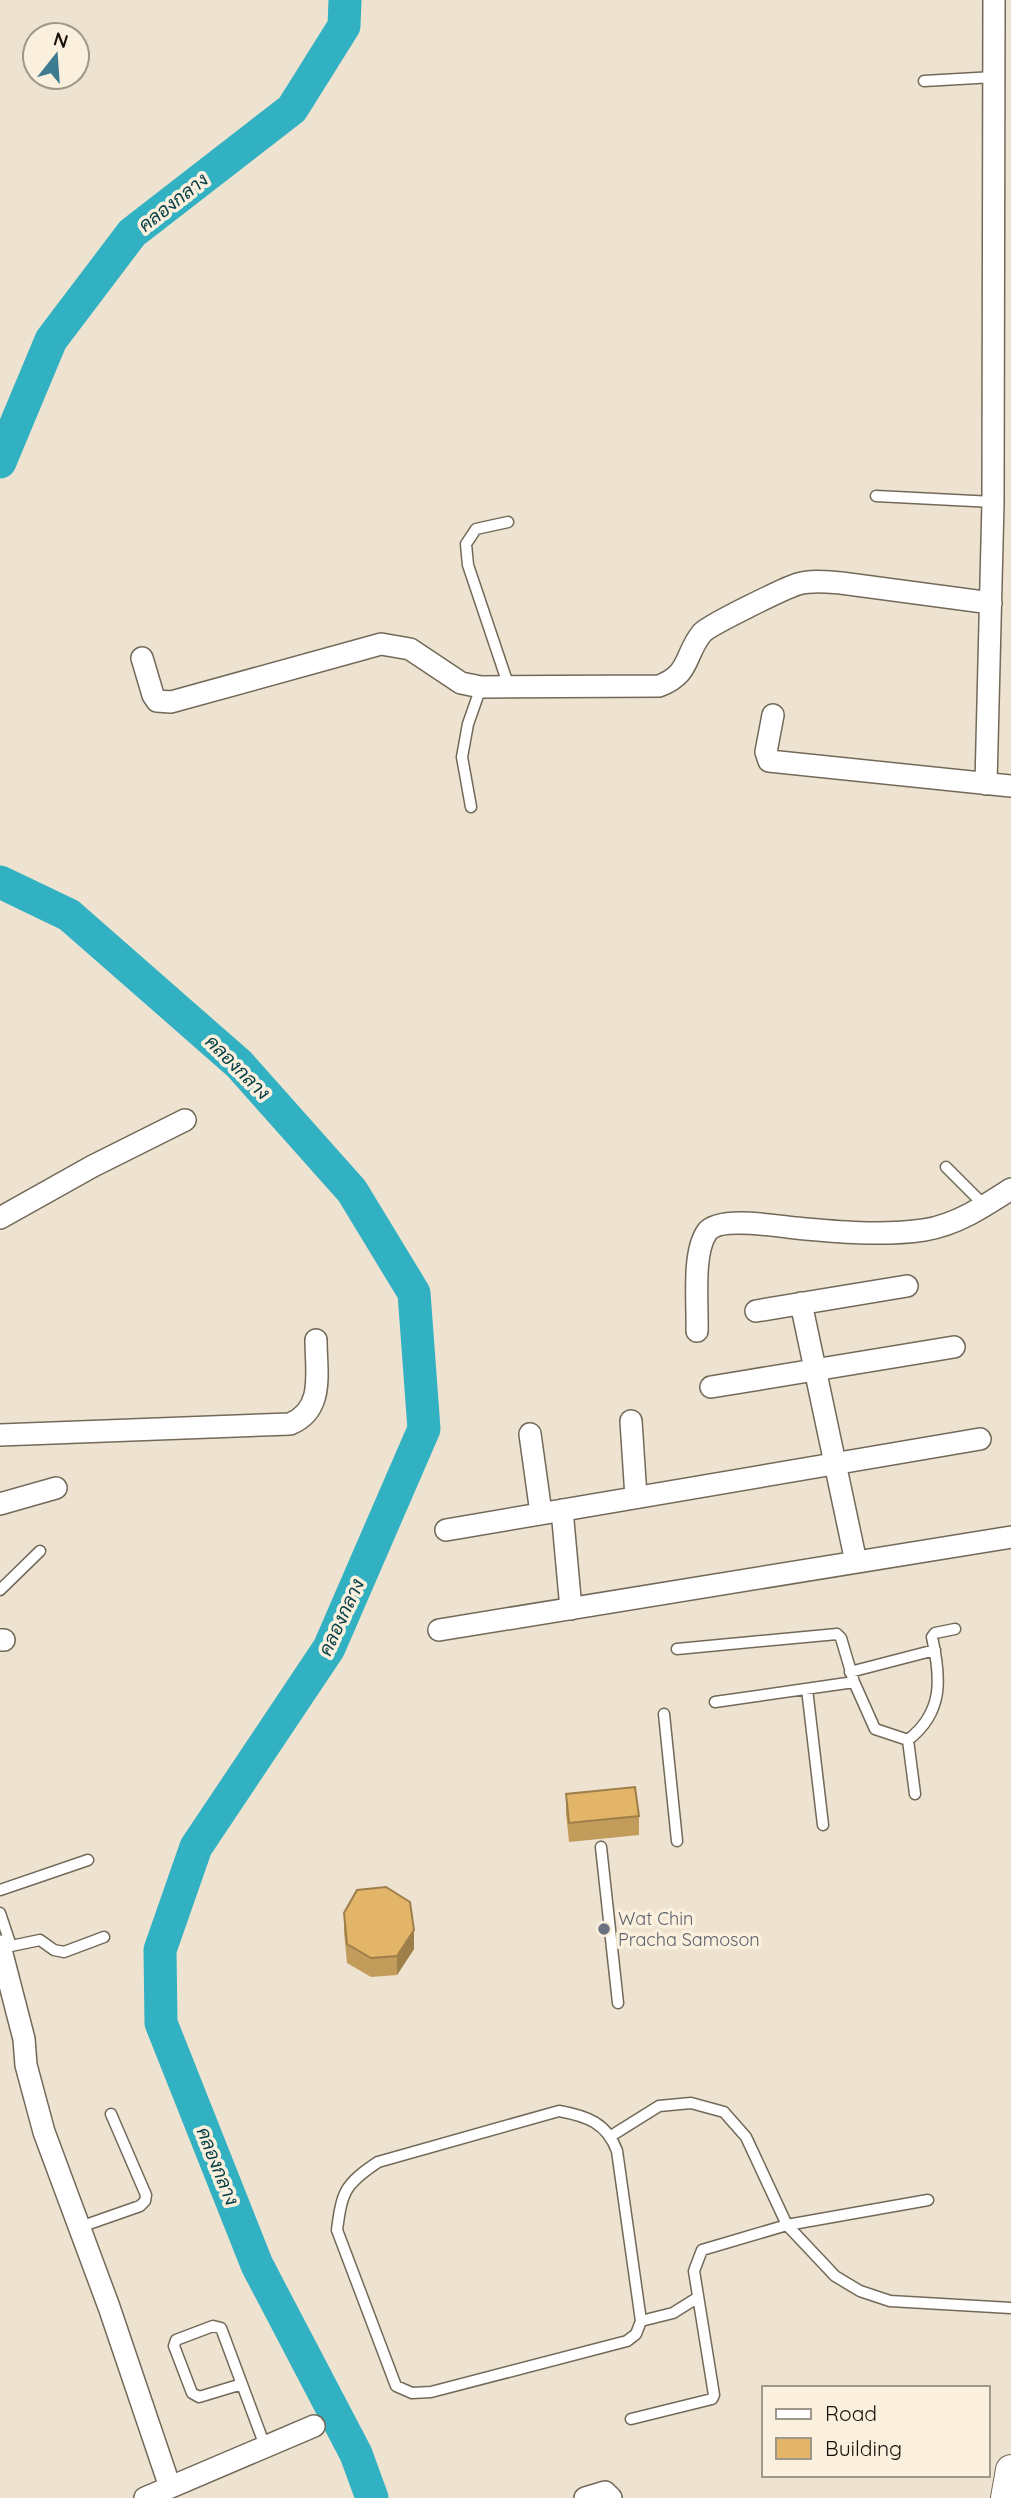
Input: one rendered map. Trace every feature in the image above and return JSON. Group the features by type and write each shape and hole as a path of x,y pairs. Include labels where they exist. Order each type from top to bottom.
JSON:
{"main road":[{"path":"1006,2498 1011,2470"}],"street":[{"path":"986,784 993,502 995,0"},
{"path":"142,658 153,695 158,701 171,702 381,644 410,649 461,682 481,687 659,685 674,680 684,668 702,633 717,622 798,584 819,581 841,583 991,603"},
{"path":"773,715 766,751 769,761 1011,786"},
{"path":"0,1218 93,1166 185,1121"},
{"path":"697,1331 699,1247 709,1229 721,1223 838,1232 925,1230 951,1222 985,1206 1011,1189"},
{"path":"755,1311 907,1286"},
{"path":"800,1303 856,1562"},
{"path":"0,1436 290,1424 304,1418 313,1406 316,1340"},
{"path":"710,1387 954,1347"},
{"path":"631,1420 636,1497"},
{"path":"530,1434 551,1512 570,1609"},
{"path":"446,1530 979,1439"},
{"path":"0,1504 56,1488"},
{"path":"439,1630 1011,1537"},
{"path":"0,1946 21,2026 33,2094 170,2487"},
{"path":"145,2498 314,2426"},
{"path":"585,2498 605,2493 611,2498"}],"lane":[{"path":"924,81 994,77"},
{"path":"876,496 993,502"},
{"path":"508,522 476,528 466,544 468,565 509,687"},
{"path":"471,807 462,757 468,724 481,687"},
{"path":"946,1167 985,1206"},
{"path":"0,1590 40,1551"},
{"path":"908,1740 921,1730 932,1714 938,1694 938,1664 932,1637 935,1633 955,1629"},
{"path":"677,1649 837,1634 841,1638 852,1677 874,1729 908,1740"},
{"path":"715,1702 807,1689 935,1650"},
{"path":"807,1689 823,1825"},
{"path":"664,1714 677,1841"},
{"path":"908,1740 915,1794"},
{"path":"601,1847 618,2003"},
{"path":"0,1890 88,1860"},
{"path":"0,1913 11,1946 40,1940 54,1950 64,1952 104,1937"},
{"path":"611,2136 659,2106 691,2103 724,2112 746,2137 787,2225 835,2276 860,2291 890,2301 1011,2308"},
{"path":"559,2111 585,2116 611,2136 617,2151 641,2321 636,2334 627,2342 431,2392 412,2393 397,2386 337,2230 340,2203 352,2180 378,2162 559,2111"},
{"path":"80,2227 139,2206 145,2201 146,2194 111,2114"},
{"path":"632,2419 712,2399 715,2390 694,2271 702,2250 787,2225 928,2200"},
{"path":"641,2321 673,2313 697,2298"},
{"path":"242,2384 199,2397 192,2393 174,2346 176,2340 213,2326 221,2328 242,2384 265,2446"}],"building":[{"path":"635,1787 639,1816 569,1823 566,1794"},
{"path":"386,1887 410,1902 414,1930 397,1956 371,1958 347,1944 344,1913 357,1890"}],"waterway":[{"name":"คลองกลาง","path":"0,462 51,340 132,233 292,109 344,26 345,0"},
{"name":"คลองกลาง","path":"0,882 69,915 239,1064 352,1191 414,1293 424,1429 329,1648 196,1847 160,1950 161,2023 257,2265 356,2454 372,2498"}],"place":[{"name":"Wat Chin Pracha Samoson","path":"604,1929"}]}
